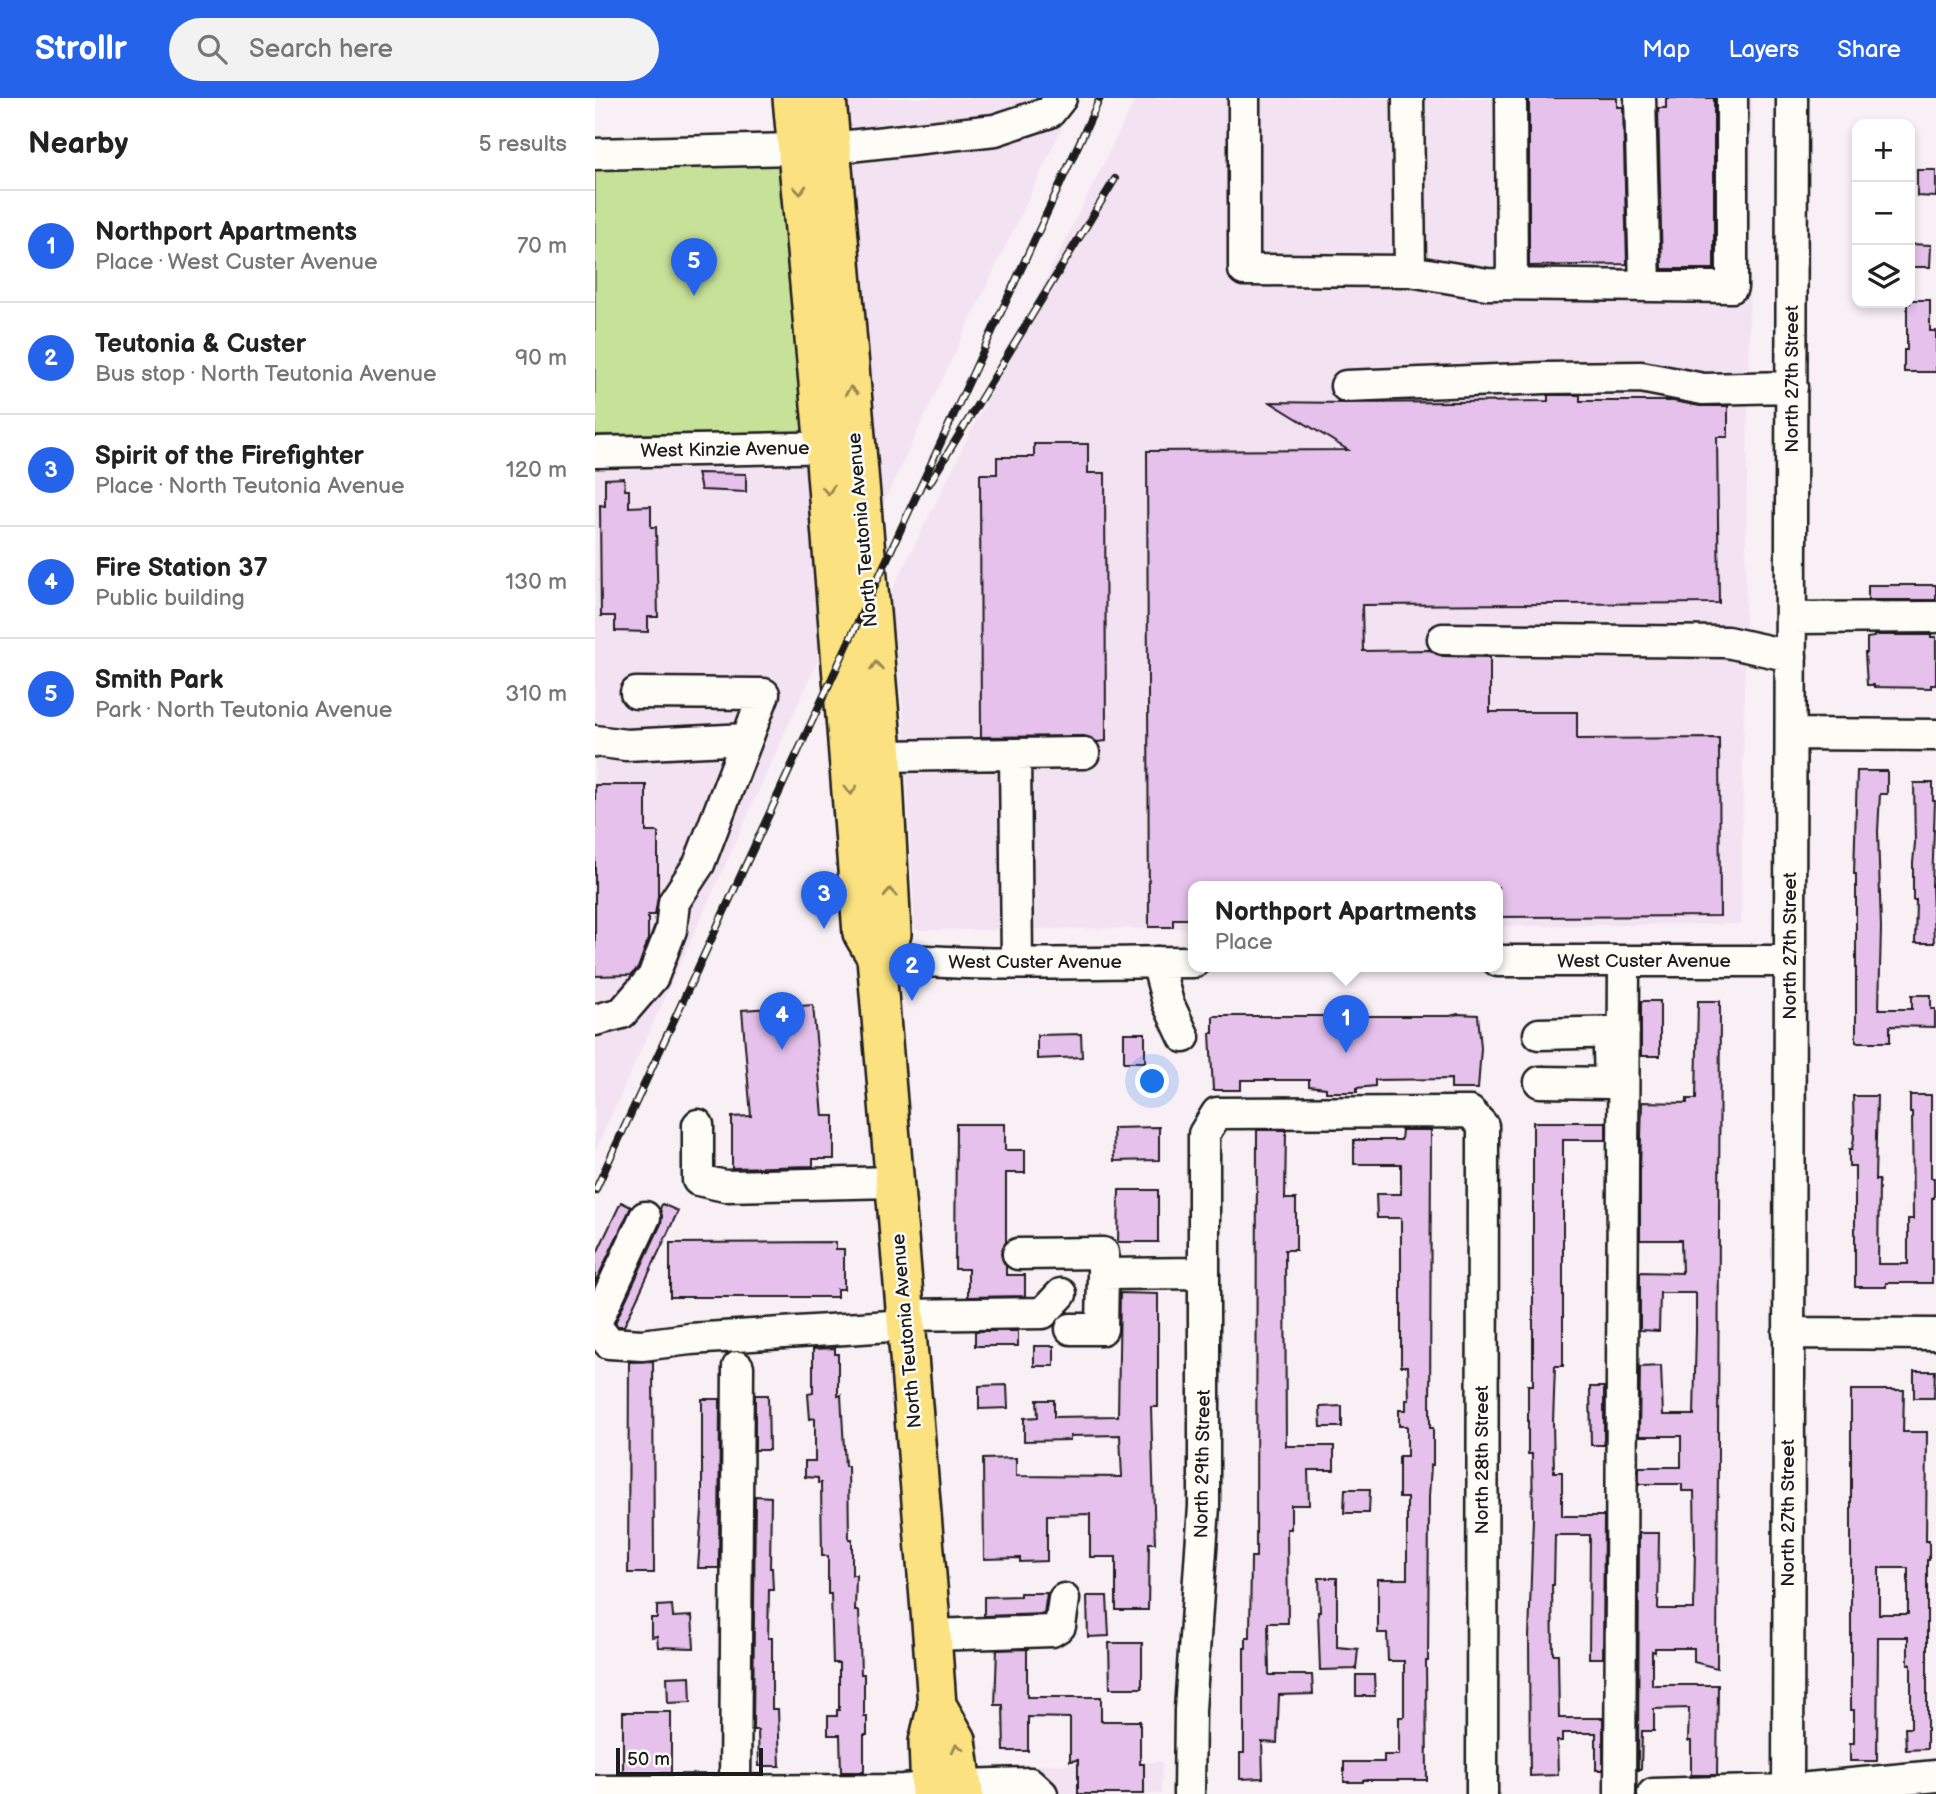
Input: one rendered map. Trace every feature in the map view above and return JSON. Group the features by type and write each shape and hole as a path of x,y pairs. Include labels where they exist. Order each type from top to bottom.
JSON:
{"main road":[{"name":"North Teutonia Avenue","path":"792,98 813,149 840,447 891,934 876,957 937,1705 927,1742 963,1790"},
{"name":"North Teutonia Avenue","path":"813,149 827,98"}],"street":[{"path":"595,154 813,149 995,130 1050,112 1061,98"},
{"path":"1244,98 1244,270 1410,271 1487,284 1732,287 1732,98"},
{"path":"1408,98 1410,271"},
{"path":"1511,98 1512,284"},
{"path":"1640,98 1645,286"},
{"name":"North 27th Street","path":"1788,1792 1792,98"},
{"path":"1346,386 1641,377 1703,389 1792,387"},
{"name":"West Kinzie Avenue","path":"595,452 840,447"},
{"path":"1791,618 1936,617"},
{"path":"1443,639 1727,642 1791,656"},
{"path":"595,1020 622,1013 653,977 671,930 674,902 699,864 764,694 636,693"},
{"path":"1791,734 1936,735"},
{"path":"595,741 626,745 747,739"},
{"path":"871,747 1015,754 1084,753"},
{"path":"1015,754 1017,963"},
{"name":"West Custer Avenue","path":"876,957 913,961 1017,963 1188,962"},
{"name":"West Custer Avenue","path":"1503,961 1790,961"},
{"path":"1620,1794 1617,1032 1625,961"},
{"path":"1157,962 1168,1003 1184,1037"},
{"path":"1539,1034 1617,1032"},
{"path":"1540,1082 1617,1083"},
{"name":"North 29th Street","path":"1189,1794 1189,1710 1204,1506 1205,1134 1217,1113 1470,1112 1483,1126"},
{"path":"698,1125 698,1180 725,1186 894,1182"},
{"name":"North 28th Street","path":"1482,1794 1483,1126"},
{"path":"645,1217 595,1325 609,1343 642,1345 906,1320 1043,1312 1061,1294"},
{"path":"1018,1254 1103,1253 1102,1329 1071,1329"},
{"path":"1103,1274 1204,1273"},
{"path":"1788,1333 1936,1334"},
{"path":"735,1790 738,1367"},
{"path":"932,1634 1052,1631 1060,1626 1064,1600"},
{"path":"1653,1794 1788,1792 1936,1776"},
{"path":"595,1791 963,1790 1030,1783 1042,1794"}],"shaded area":[{"path":"827,98 1076,98 864,544"},
{"path":"1136,98 1752,98 1741,924 1503,926 1503,881 1188,881 1188,928 915,930 904,718 890,595"},
{"path":"824,448 837,618 595,1151 595,452"},
{"path":"1162,1762 1161,1794 987,1794 985,1766"}],"green space":[{"path":"780,160 806,432 595,435 595,161"}],"building":[{"path":"1529,98 1617,98 1617,107 1623,107 1627,264 1529,266"},
{"path":"1666,98 1714,98 1714,269 1662,269 1658,108 1666,108"},
{"path":"1917,170 1936,170 1936,197 1917,196"},
{"path":"1915,244 1931,245 1930,267 1915,267"},
{"path":"1915,300 1930,300 1930,331 1936,331 1936,372 1904,372 1904,350 1907,350 1907,308 1915,308"},
{"path":"1548,395 1580,395 1580,401 1673,401 1700,406 1728,406 1728,437 1717,437 1719,603 1362,605 1363,651 1430,650 1443,656 1490,657 1490,712 1577,712 1577,739 1719,738 1720,916 1503,917 1503,881 1188,881 1188,919 1173,919 1173,927 1149,927 1147,451 1348,450 1270,402 1548,401"},
{"path":"1034,444 1088,444 1088,473 1105,473 1106,741 1097,742 1084,736 981,737 980,474 997,474 997,457 1034,457"},
{"path":"697,473 746,474 746,492 701,490"},
{"path":"624,478 625,490 629,490 629,507 651,506 651,527 656,527 658,617 648,617 648,632 615,631 615,616 601,616 600,505 605,506 605,479"},
{"path":"1868,585 1936,585 1936,600 1868,600"},
{"path":"1874,635 1936,637 1936,685 1931,685 1931,688 1867,685 1867,638"},
{"path":"1857,771 1887,771 1887,794 1880,794 1878,831 1881,928 1879,1009 1912,1009 1912,995 1931,995 1931,1009 1935,1009 1935,1027 1890,1026 1890,1042 1856,1042 1854,874"},
{"path":"1914,783 1933,783 1934,943 1915,943"},
{"path":"595,785 646,785 646,832 658,832 658,896 655,915 648,915 648,940 638,968 631,975 595,976"},
{"path":"1641,1001 1660,1001 1660,1056 1641,1056"},
{"path":"1698,1001 1720,1001 1717,1668 1694,1662 1694,1648 1655,1648 1655,1652 1652,1651 1652,1685 1718,1685 1717,1775 1691,1775 1689,1708 1654,1709 1654,1731 1642,1731 1641,1770 1638,1770 1639,1533 1659,1533 1658,1609 1694,1609 1695,1547 1694,1491 1682,1491 1682,1484 1639,1484 1639,1467 1681,1467 1681,1436 1639,1436 1640,1367 1661,1366 1663,1415 1694,1415 1696,1330 1696,1293 1660,1293 1659,1331 1640,1330 1640,1272 1682,1273 1681,1240 1640,1240 1642,1102 1687,1103 1687,1099 1696,1099"},
{"path":"813,1005 823,1116 834,1116 834,1159 813,1159 813,1166 732,1168 732,1117 751,1116 742,1010"},
{"path":"1478,1015 1481,1048 1478,1089 1451,1089 1451,1079 1375,1080 1375,1086 1357,1088 1357,1092 1326,1092 1326,1088 1309,1086 1309,1080 1241,1080 1241,1090 1213,1090 1210,1033 1213,1033 1213,1016"},
{"path":"1124,1033 1145,1033 1145,1062 1124,1062"},
{"path":"1081,1034 1082,1057 1037,1059 1037,1035"},
{"path":"1910,1095 1931,1095 1931,1178 1934,1178 1932,1283 1886,1283 1886,1287 1855,1287 1855,1166 1849,1166 1849,1149 1852,1149 1854,1138 1853,1096 1877,1096 1875,1180 1879,1180 1878,1264 1908,1264 1908,1219 1913,1219"},
{"path":"1533,1122 1606,1122 1606,1140 1563,1140 1563,1366 1555,1366 1553,1422 1554,1472 1562,1472 1562,1516 1604,1516 1603,1658 1589,1658 1590,1535 1555,1535 1552,1585 1553,1654 1558,1654 1559,1718 1603,1718 1603,1770 1596,1770 1596,1733 1562,1733 1562,1741 1557,1741 1558,1775 1530,1776 1529,1639 1533,1517 1532,1454 1528,1454 1528,1385 1533,1385"},
{"path":"956,1124 1005,1124 1005,1150 1025,1150 1025,1173 1006,1173 1006,1242 1001,1254 1006,1275 1025,1275 1025,1296 968,1297 968,1269 955,1269"},
{"path":"1159,1127 1159,1160 1114,1161 1113,1128"},
{"path":"1257,1130 1286,1130 1285,1199 1296,1199 1296,1250 1285,1250 1286,1446 1334,1446 1334,1470 1308,1470 1309,1505 1291,1505 1291,1529 1287,1529 1288,1623 1268,1623 1269,1675 1312,1675 1313,1694 1279,1695 1277,1743 1262,1742 1263,1778 1240,1779 1240,1753 1244,1753 1244,1648 1246,1637 1250,1637 1251,1557 1256,1557"},
{"path":"1402,1130 1431,1130 1430,1428 1433,1428 1433,1465 1429,1497 1427,1780 1344,1782 1344,1762 1384,1762 1384,1755 1399,1755 1399,1717 1404,1717 1404,1661 1388,1661 1387,1633 1378,1633 1378,1579 1407,1579 1407,1498 1399,1498 1399,1456 1407,1456 1407,1426 1399,1426 1399,1410 1406,1410 1406,1400 1409,1400 1408,1366 1401,1366 1401,1218 1377,1218 1376,1194 1401,1194 1401,1164 1354,1164 1354,1140 1401,1140"},
{"path":"1119,1190 1158,1190 1158,1242 1118,1242"},
{"path":"621,1202 631,1207 595,1283 595,1257"},
{"path":"662,1204 678,1211 624,1326 618,1326 615,1323 661,1224"},
{"path":"836,1242 836,1249 844,1249 844,1289 837,1289 837,1297 670,1297 670,1243"},
{"path":"1120,1293 1158,1294 1158,1407 1151,1407 1155,1543 1149,1543 1148,1610 1116,1610 1116,1557 1090,1557 1090,1514 1047,1515 1047,1561 1020,1562 1020,1558 984,1559 983,1459 1016,1458 1016,1476 1122,1477 1120,1435 1070,1436 1070,1440 1024,1441 1024,1418 1038,1417 1037,1400 1054,1400 1054,1417 1118,1416"},
{"path":"975,1331 1018,1331 1018,1346 975,1346"},
{"path":"1034,1346 1054,1346 1054,1366 1034,1366"},
{"path":"835,1348 835,1354 838,1354 838,1396 841,1395 845,1466 848,1466 849,1539 852,1539 852,1575 856,1575 855,1611 859,1611 864,1717 867,1717 864,1772 841,1772 840,1735 828,1735 828,1716 837,1716 839,1710 839,1663 833,1663 828,1556 822,1556 821,1483 818,1483 818,1478 805,1477 805,1461 815,1461 815,1418 810,1419 808,1394 813,1393 813,1349"},
{"path":"653,1361 654,1573 628,1573 629,1362"},
{"path":"1914,1371 1935,1371 1934,1398 1914,1398"},
{"path":"1007,1385 1008,1408 979,1409 979,1386"},
{"path":"1590,1387 1604,1387 1604,1445 1591,1445"},
{"path":"1851,1390 1904,1390 1903,1432 1927,1432 1927,1749 1906,1750 1905,1728 1911,1728 1911,1664 1908,1664 1908,1637 1878,1637 1877,1761 1850,1761 1850,1743 1854,1743 1854,1710 1851,1710","holes":["1879,1568 1908,1568 1908,1614 1879,1614"]},
{"path":"755,1395 768,1395 769,1450 755,1450"},
{"path":"702,1399 720,1399 719,1568 698,1568 702,1511"},
{"path":"1342,1406 1342,1427 1321,1427 1320,1407"},
{"path":"1345,1489 1370,1489 1369,1513 1344,1513"},
{"path":"755,1496 771,1497 770,1568 773,1590 769,1590 768,1638 772,1638 772,1709 778,1709 780,1766 759,1766 758,1730 753,1730"},
{"path":"1319,1578 1337,1578 1337,1647 1358,1649 1356,1669 1320,1670"},
{"path":"1020,1593 1047,1593 1044,1614 984,1616 984,1597 1020,1596"},
{"path":"1087,1596 1107,1596 1109,1636 1088,1637"},
{"path":"672,1605 673,1617 692,1616 694,1648 658,1647 657,1636 651,1637 651,1618 657,1618 657,1606"},
{"path":"1109,1643 1142,1643 1142,1688 1110,1688"},
{"path":"1027,1649 1027,1697 1101,1697 1101,1721 1140,1721 1140,1764 1144,1764 1144,1794 1078,1794 1078,1760 1070,1761 1070,1718 1028,1717 1028,1751 1004,1751 1003,1705 995,1705 997,1650"},
{"path":"1356,1675 1374,1675 1375,1696 1356,1696"},
{"path":"690,1676 691,1702 668,1703 667,1677"},
{"path":"623,1712 671,1712 671,1773 623,1773"}],"railway":[{"path":"595,1191 1100,98"},
{"path":"929,484 1115,179"}],"place":[{"name":"Smith Park","path":"694,296"},
{"name":"Spirit of the Firefighter","path":"824,929"},
{"name":"Teutonia & Custer","path":"912,1001"},
{"name":"Fire Station 37","path":"782,1050"},
{"name":"Northport Apartments","path":"1346,1053"}]}
